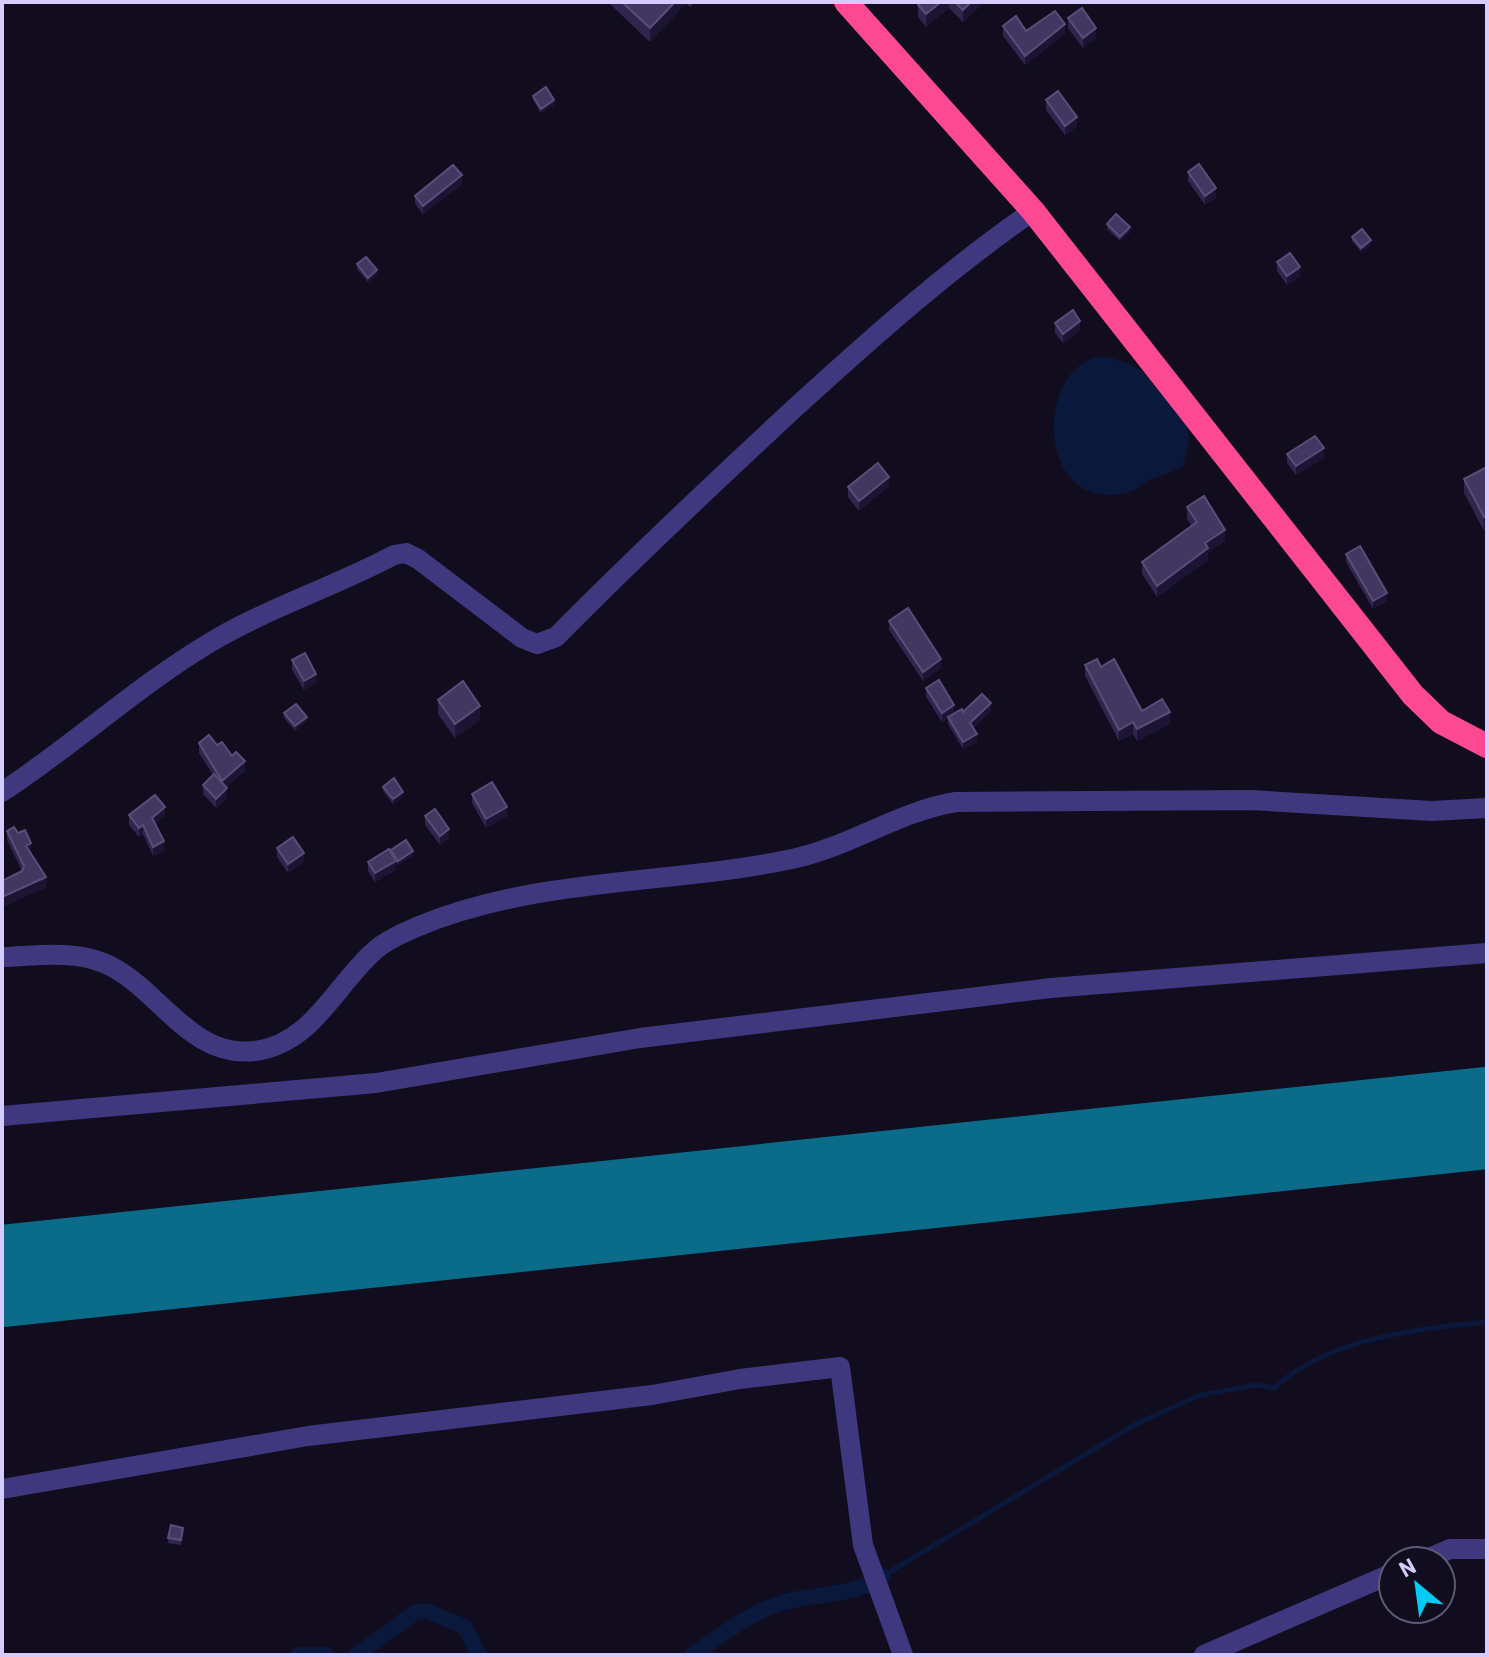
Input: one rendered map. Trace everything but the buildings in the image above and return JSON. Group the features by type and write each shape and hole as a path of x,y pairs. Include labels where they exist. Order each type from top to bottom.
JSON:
{"highway":[{"path":"846,2 1033,211 1413,695 1441,722 1487,746"}],"street":[{"path":"2,792 155,678 212,641 280,605 394,555 406,553 418,559 522,638 537,644 556,637 665,528 839,368 941,278 1033,211"},
{"path":"2,957 67,955 102,962 132,978 201,1040 225,1050 252,1051 293,1039 308,1027 374,950 437,919 498,901 577,886 789,860 854,841 931,806 956,802 1251,800 1432,811 1487,808"},
{"path":"2,1116 376,1083 640,1038 1051,988 1487,953"},
{"path":"2,1489 308,1436 652,1395 740,1379 840,1367 853,1490 863,1545 903,1655"},
{"path":"1457,1549 1487,1549"},
{"path":"1204,1655 1377,1580"}],"water":[{"path":"1104,356 1144,372 1161,388 1187,422 1189,442 1183,466 1129,492 1098,494 1075,483 1061,462 1054,436 1056,409 1065,383 1081,365"}],"waterway":[{"path":"883,1576 1136,1424 1200,1395 1256,1385 1274,1388 1296,1371 1346,1347 1431,1328 1487,1322"},
{"path":"692,1655 773,1606 849,1591 883,1576"},
{"path":"356,1655 416,1612 427,1611 465,1627 479,1655"},
{"path":"299,1655 326,1655"}],"runway":[{"path":"2,1276 1487,1118"}]}
